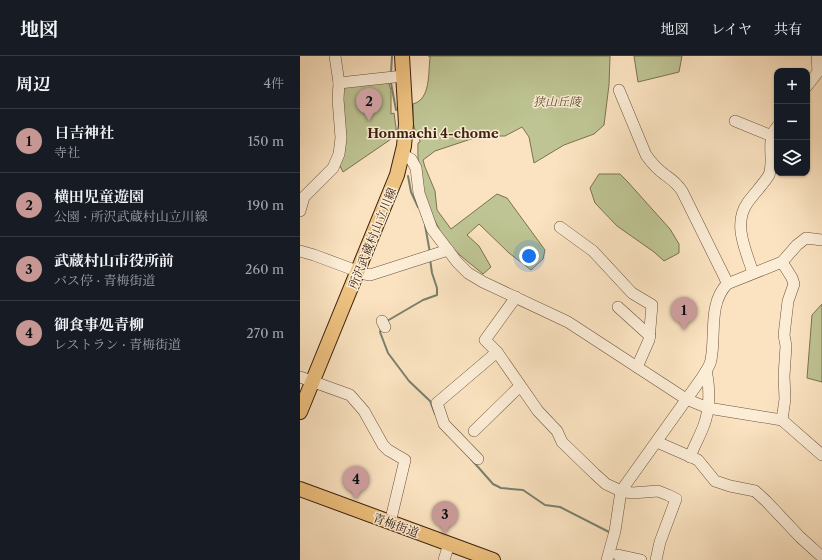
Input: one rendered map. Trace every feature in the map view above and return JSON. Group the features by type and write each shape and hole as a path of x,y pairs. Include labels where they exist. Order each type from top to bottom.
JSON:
{"main road":[{"name":"所沢武蔵村山立川線","path":"300,412 306,380 358,272 397,175 403,154 406,124 402,56"},
{"name":"青梅街道","path":"300,489 493,560"}],"street":[{"path":"300,211 304,197 333,168 338,159 340,138 338,99 339,83 335,56"},
{"path":"810,82 818,72 817,56"},
{"path":"339,83 403,76"},
{"path":"619,90 646,155 664,174 677,183 682,191 725,278 726,284"},
{"path":"735,121 774,131"},
{"path":"753,273 741,233 740,221 746,205 768,175 771,156 771,140 774,133"},
{"path":"403,154 411,159 416,168 420,197 432,229 468,273 483,282 516,296 568,322 686,399 708,408 782,420 822,455"},
{"path":"560,227 593,251 632,293 652,305 650,336 637,367"},
{"path":"607,560 614,534 621,491 706,371 711,360 712,330 717,301 722,289 726,284 782,262 797,245 806,238 822,240"},
{"path":"300,251 370,275 448,250"},
{"path":"782,262 794,284 788,301 784,335 786,346 784,376 785,399 782,420"},
{"path":"516,296 485,340 497,352 538,411 557,431 562,442 606,484 621,491 658,491 668,494 676,499 660,542 656,560"},
{"path":"618,307 650,336"},
{"path":"478,459 444,424 437,403 497,352"},
{"path":"690,457 705,424 708,408 709,381 706,371"},
{"path":"306,380 345,393 353,398 364,411 383,445 388,450 405,460 390,523"},
{"path":"474,431 520,386"},
{"path":"656,442 698,460 715,481 730,486 755,491 822,557"},
{"path":"444,560 449,544"},
{"path":"618,555 641,560"}],"green space":[{"name":"狭山丘陵","path":"430,56 610,56 609,85 604,125 594,134 564,145 534,163 529,137 522,127 505,136 480,136 435,151 423,160 435,191 437,210 451,229 497,194 507,198 545,250 543,259 531,270 509,253 479,224 467,235 479,246 491,267 483,274 453,249 442,235 431,213 421,184 418,164 418,143 420,142 413,123 413,104 423,97 428,85"},
{"path":"634,56 682,56 679,72 638,82"},
{"path":"388,81 391,90 391,114 394,113 397,135 343,172 339,164 342,92 345,87"},
{"path":"599,174 620,174 670,229 679,244 679,253 664,261 654,252 617,226 595,203 590,188"},
{"path":"822,304 822,382 807,378 812,315"}],"waterway":[{"path":"391,73 392,56"},
{"path":"391,83 396,110"},
{"path":"408,176 411,192 418,207"},
{"path":"425,225 430,253"},
{"path":"387,321 423,300 437,295 437,288 432,273 430,259"},
{"path":"381,329 380,332 388,353 409,381 430,401 435,414"},
{"path":"471,459 493,484 501,488 523,490 545,505 560,507 611,533"}],"place":[{"name":"横田児童遊園","path":"369,121"},
{"name":"日吉神社","path":"684,330"},
{"name":"御食事処青柳","path":"356,499"},
{"name":"武蔵村山市役所前","path":"445,534"}],"district":[{"name":"Honmachi 4-chome","path":"433,133"}]}
